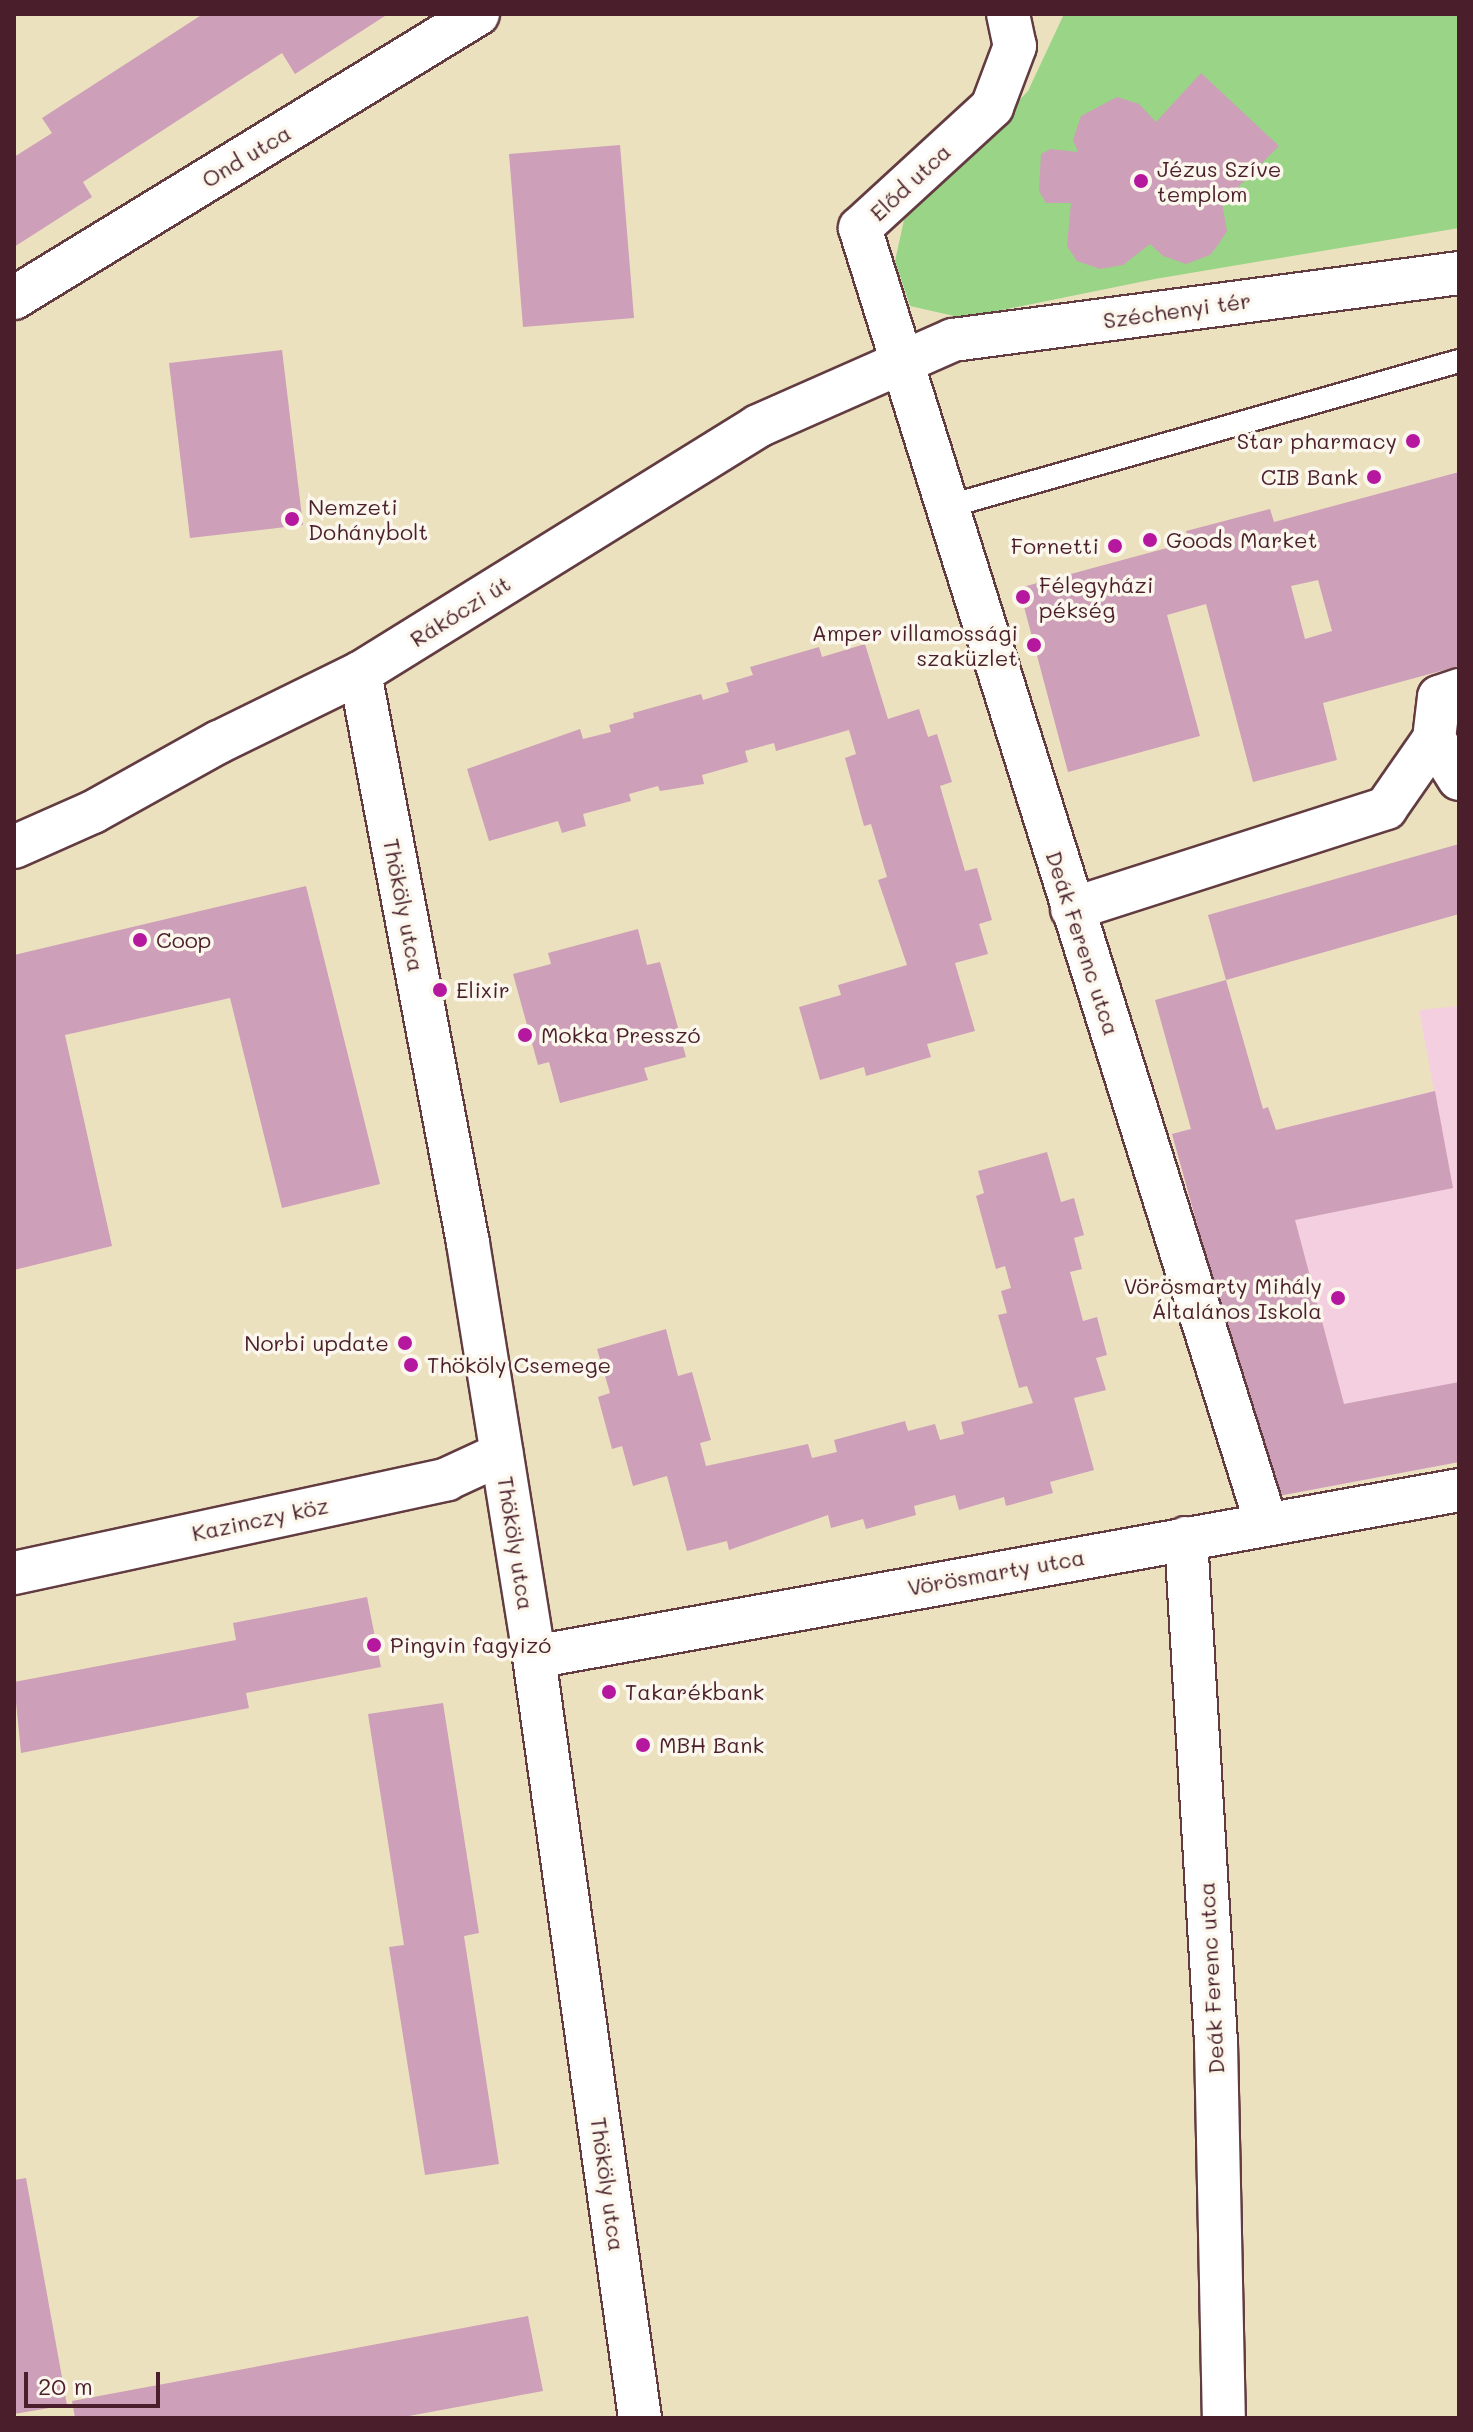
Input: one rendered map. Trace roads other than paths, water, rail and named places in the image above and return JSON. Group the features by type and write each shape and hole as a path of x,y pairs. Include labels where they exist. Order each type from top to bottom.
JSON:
{"street":[{"name":"Ond utca","path":"14,298 478,14"},
{"name":"Előd utca","path":"900,363 860,228 992,107 1015,46 1008,14"},
{"name":"Széchenyi tér","path":"900,363 953,340 1459,273"},
{"name":"Deák Ferenc utca","path":"900,363 1266,1523"},
{"name":"Rákóczi út","path":"14,847 93,812 219,742 360,673 758,426 900,363"},
{"name":"Thököly utca","path":"360,673 468,1243 534,1657 640,2418"},
{"path":"1072,909 1386,808 1434,739 1439,697 1459,690"},
{"path":"1434,739 1459,779"},
{"name":"Kazinczy köz","path":"14,1573 447,1479 501,1454"},
{"name":"Vörösmarty utca","path":"534,1657 1459,1490"},
{"name":"Deák Ferenc utca","path":"1186,1538 1216,2043 1224,2418"}],"lane":[{"path":"946,507 1459,361"}],"place":[{"name":"Jézus Szíve templom","path":"1141,181"},
{"name":"Star pharmacy","path":"1413,441"},
{"name":"CIB Bank","path":"1374,477"},
{"name":"Nemzeti Dohánybolt","path":"292,519"},
{"name":"Goods Market","path":"1150,540"},
{"name":"Fornetti","path":"1115,546"},
{"name":"Félegyházi pékség","path":"1023,597"},
{"name":"Amper villamossági szaküzlet","path":"1034,645"},
{"name":"Coop","path":"140,940"},
{"name":"Elixir","path":"440,990"},
{"name":"Mokka Presszó","path":"525,1035"},
{"name":"Vörösmarty Mihály Általános Iskola","path":"1338,1298"},
{"name":"Norbi update","path":"405,1343"},
{"name":"Thököly Csemege","path":"411,1365"},
{"name":"Pingvin fagyizó","path":"374,1645"},
{"name":"Takarékbank","path":"609,1692"},
{"name":"MBH Bank","path":"643,1745"}]}
